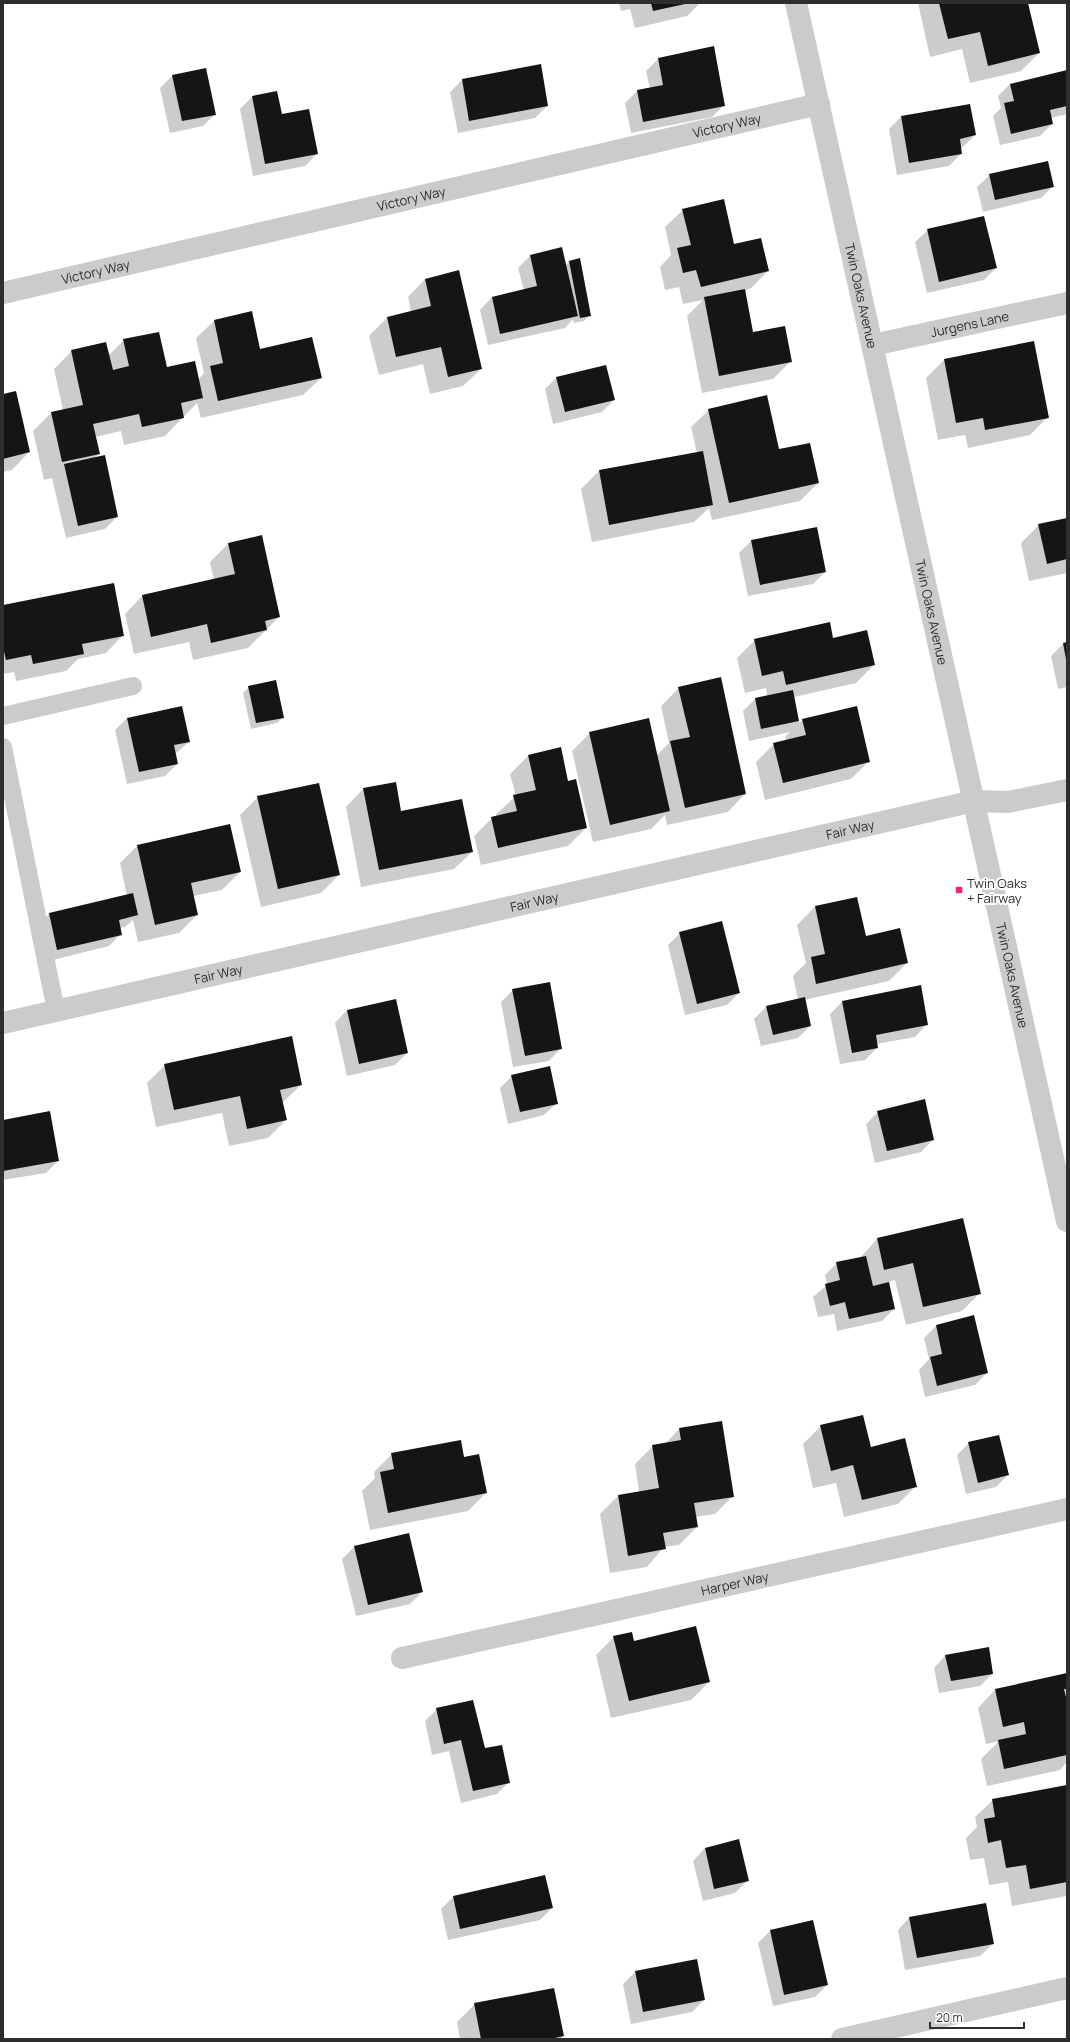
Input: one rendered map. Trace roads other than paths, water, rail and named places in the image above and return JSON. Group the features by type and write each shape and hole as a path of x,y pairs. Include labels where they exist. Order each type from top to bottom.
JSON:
{"street":[{"name":"Twin Oaks Avenue","path":"796,3 1067,1221"},
{"name":"Victory Way","path":"3,294 819,104"},
{"name":"Jurgens Lane","path":"873,345 1067,303"},
{"name":"Fair Way","path":"3,1023 974,801 1008,802 1067,790"},
{"name":"Harper Way","path":"402,1658 1067,1509"},
{"path":"842,2039 1067,1988"}],"lane":[{"path":"3,716 133,686"},
{"path":"3,747 56,1011"}],"place":[{"name":"Twin Oaks + Fairway","path":"959,890"}]}
